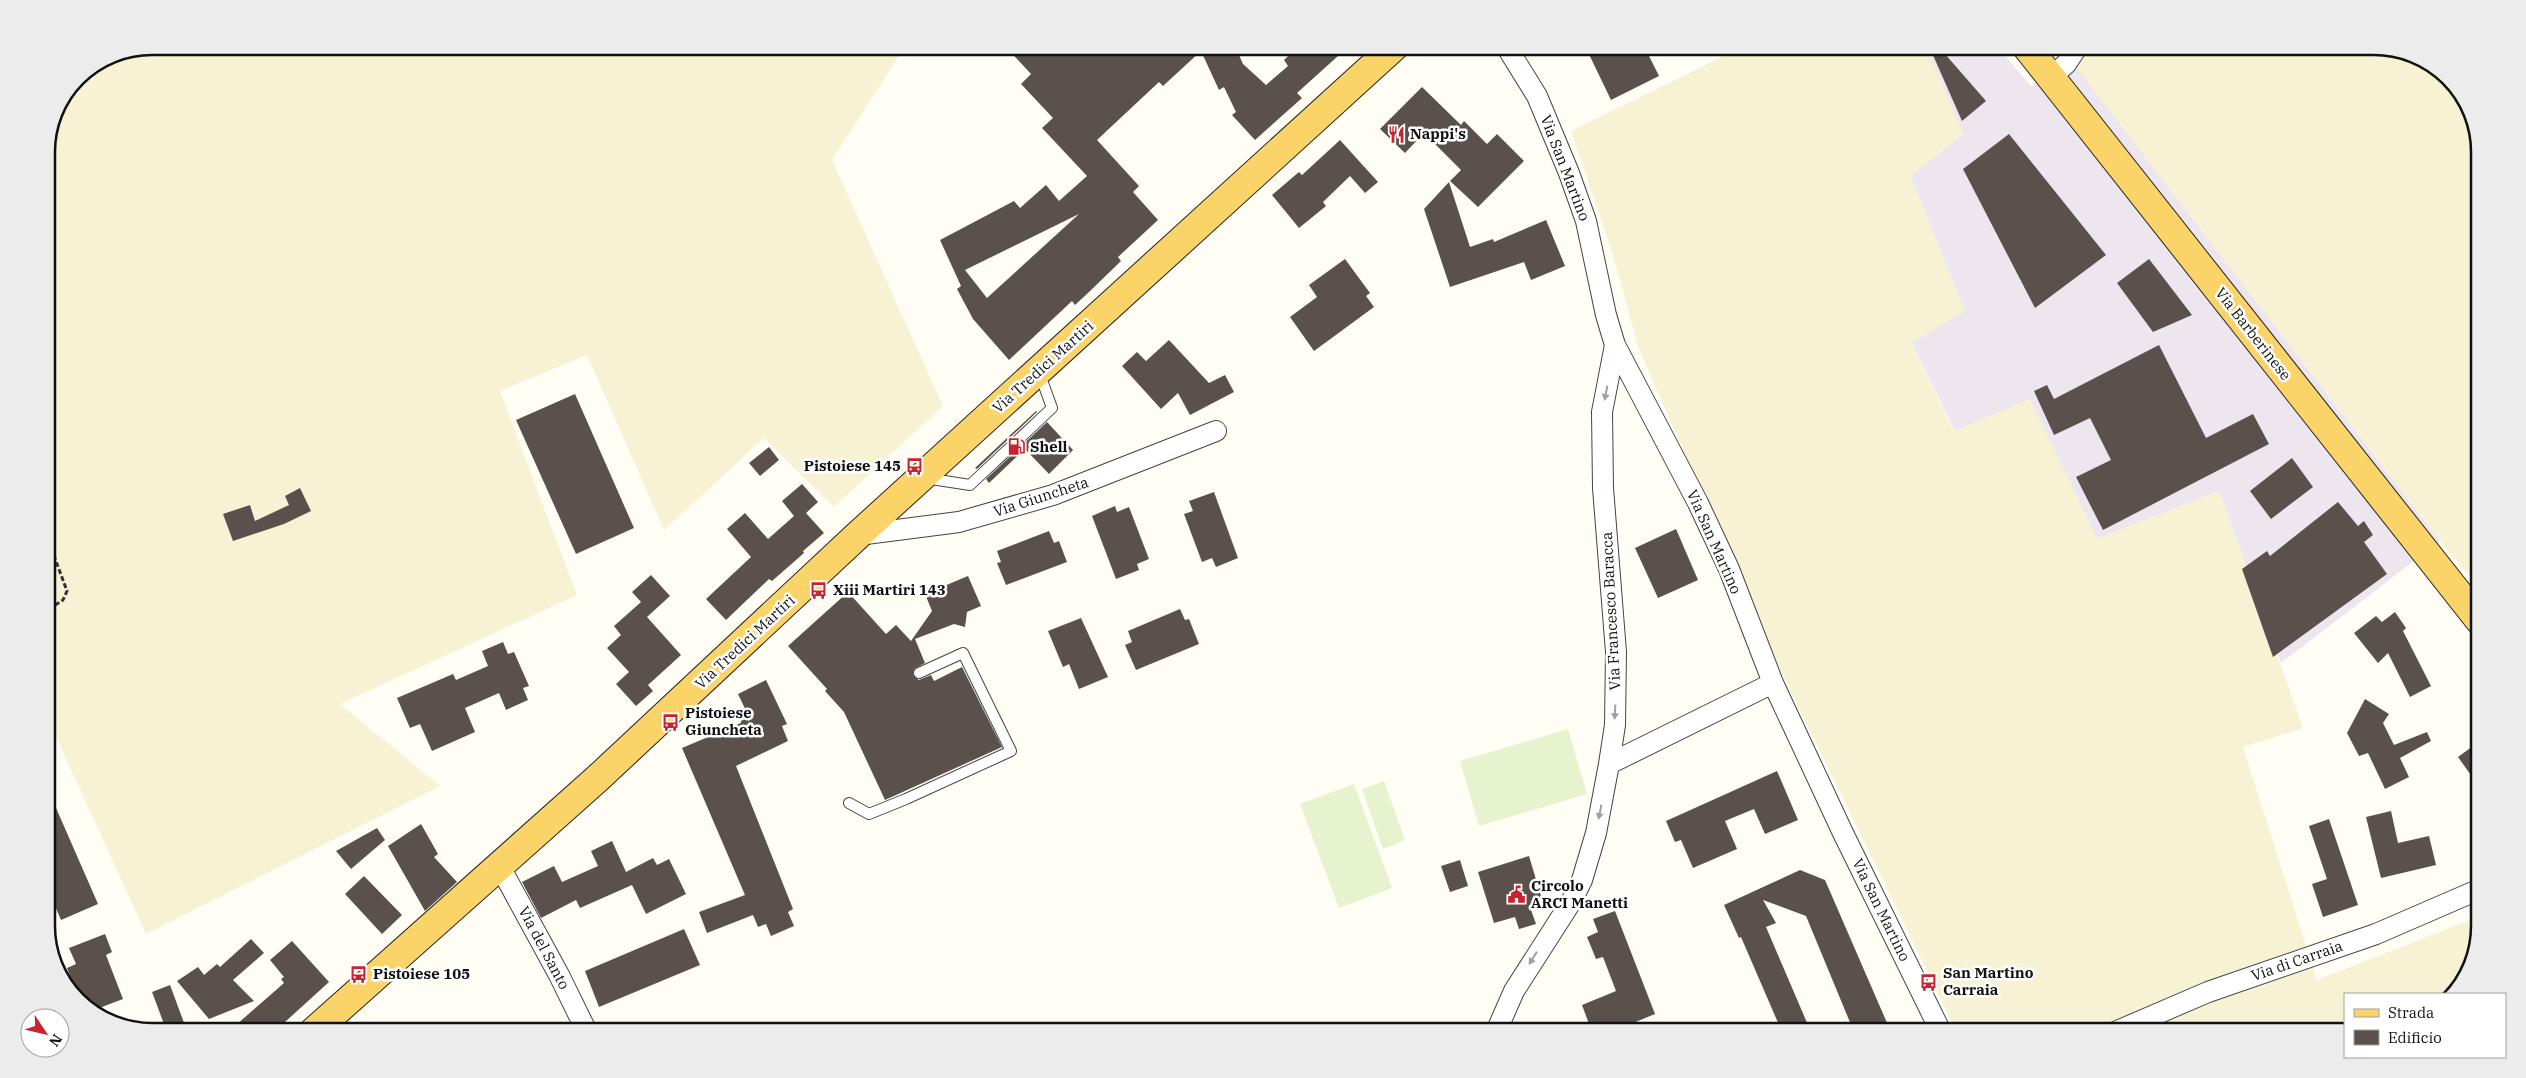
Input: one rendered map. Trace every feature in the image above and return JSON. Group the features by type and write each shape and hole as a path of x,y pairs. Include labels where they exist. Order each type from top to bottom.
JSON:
{"main road":[{"name":"Via Tredici Martiri","path":"323,1023 667,716 858,535 1385,55"},
{"name":"Via Barberinese","path":"2033,55 2471,611"}],"street":[{"name":"Via San Martino","path":"1512,55 1537,96 1573,182 1586,221 1606,315 1615,345 1702,511 1729,569 1773,683 1843,833 1937,1023"},
{"path":"2051,78 2066,64 2072,55"},
{"name":"Via Francesco Baracca","path":"1500,1023 1514,991 1571,902 1582,880 1596,833 1609,764 1615,725 1616,652 1603,488 1602,412 1615,345"},
{"name":"Via Giuncheta","path":"858,535 959,522 1053,495 1216,431"},
{"path":"1609,764 1773,683"},
{"name":"Via del Santo","path":"500,865 559,974 583,1023"},
{"name":"Via di Carraia","path":"2136,1023 2208,992 2376,934 2471,893"}],"lane":[{"path":"922,478 970,485 1052,408 1039,371"},
{"path":"849,803 869,814 906,800 1011,751 963,653 919,673"}],"path":[{"path":"55,558 67,591 63,600 55,605"}],"shaded area":[{"path":"145,55 899,55 832,160 943,406 834,507 764,438 664,530 587,355 500,391 577,595 340,704 440,786 146,934 55,735 55,145 62,115 71,98 83,83 98,71 115,62"},
{"path":"1726,55 1930,55 1963,134 1910,177 1965,311 1911,343 1954,431 2030,399 2097,539 2219,491 2303,728 2243,747 2317,980 2471,920 2471,933 2464,963 2445,993 2344,993 2344,1023 1953,1023 1776,661 1639,349 1613,255 1571,131"},
{"path":"1930,55 2005,55 2031,86 2072,61 2440,541 2281,663 2219,491 2097,539 2030,400 1955,431 1911,342 1965,311 1910,176 1963,134"},
{"path":"2081,55 2381,55 2405,60 2423,68 2443,83 2451,93 2466,121 2471,145 2471,578 2440,541 2072,61"}],"green space":[{"path":"1568,729 1587,794 1479,826 1460,761"},
{"path":"1384,781 1405,840 1383,849 1362,789"},
{"path":"1354,784 1392,888 1339,908 1300,804"}],"building":[{"path":"1013,55 1197,55 1163,86 1159,82 1097,140 1139,186 1133,192 1158,220 1118,257 1121,261 1089,292 1075,305 1072,301 1009,360 973,319 957,289 961,286 940,240 1014,201 1020,208 1046,185 1059,201 1087,176 1042,128 1053,118 1021,84 1031,74","holes":["1079,214 987,298 965,270"]},
{"path":"1203,55 1239,55 1243,64 1266,85 1288,66 1284,60 1289,55 1338,56 1297,93 1302,98 1255,140 1232,115 1236,112 1224,87 1219,90"},
{"path":"1589,55 1648,55 1659,76 1611,100"},
{"path":"1933,55 1946,55 1986,101 1962,121"},
{"path":"1422,87 1461,125 1464,121 1487,144 1497,134 1524,161 1478,207 1450,181 1461,170 1424,133 1405,153 1380,129"},
{"path":"2009,134 2106,255 2035,308 1963,169"},
{"path":"1340,140 1378,182 1365,193 1350,176 1323,202 1326,206 1299,228 1272,195 1299,172 1302,175"},
{"path":"1449,182 1470,247 1493,239 1494,242 1546,220 1565,266 1531,280 1524,262 1450,287 1424,209"},
{"path":"1345,259 1370,293 1366,296 1374,307 1314,351 1290,317 1317,297 1309,285"},
{"path":"2149,259 2192,315 2153,332 2117,283"},
{"path":"1169,340 1209,383 1225,375 1234,392 1190,415 1178,393 1161,409 1122,366 1137,352 1146,361"},
{"path":"2159,345 2206,438 2253,414 2269,444 2103,530 2076,477 2111,460 2090,418 2054,435 2034,391 2047,385 2054,399"},
{"path":"575,394 634,528 576,554 516,420"},
{"path":"1036,411 977,469 975,468"},
{"path":"1047,422 1073,450 1049,474 1025,449 989,483 986,479"},
{"path":"769,447 779,460 760,476 749,463"},
{"path":"2292,458 2313,487 2271,519 2250,491"},
{"path":"802,484 818,502 806,513 824,533 772,581 769,579 726,620 706,599 751,557 727,529 745,513 768,539 794,516 782,501"},
{"path":"300,488 311,511 284,524 233,541 223,514 250,505 255,521 289,505 285,496"},
{"path":"1214,492 1238,558 1216,567 1212,558 1202,562 1184,514 1193,511 1189,501"},
{"path":"2338,502 2358,526 2364,521 2373,535 2364,542 2387,574 2273,657 2242,569 2267,551 2270,556"},
{"path":"1115,506 1117,512 1129,507 1149,559 1137,564 1139,570 1116,579 1092,516"},
{"path":"1676,529 1698,580 1658,598 1635,548"},
{"path":"1049,531 1054,543 1059,541 1067,562 1006,585 997,563 1001,562 997,551"},
{"path":"651,575 670,596 647,617 681,655 648,685 653,691 636,706 616,684 629,672 607,648 621,635 614,626 641,602 632,592"},
{"path":"968,576 981,606 967,612 965,627 954,624 915,639 925,663 914,669 913,675 919,680 931,675 934,681 962,667 1002,747 885,800 844,712 825,691 827,689 788,646 848,592 886,634 896,625 911,641 932,611 925,594"},
{"path":"1180,609 1185,620 1189,619 1199,644 1136,670 1125,645 1132,642 1128,631"},
{"path":"2395,612 2406,628 2403,631 2431,686 2410,697 2388,653 2378,663 2354,633 2376,616 2382,622"},
{"path":"1081,618 1108,677 1079,689 1069,664 1063,667 1048,631"},
{"path":"503,642 508,654 514,652 529,686 523,688 528,700 506,710 499,693 465,708 475,732 432,751 420,724 410,728 397,698 453,674 456,680 488,666 482,651"},
{"path":"766,680 787,724 782,726 788,741 736,766 793,909 788,912 794,926 771,936 766,924 758,927 753,915 707,933 699,912 745,895 682,748 741,723 741,721 749,717 738,694"},
{"path":"2365,699 2389,714 2383,723 2394,745 2427,732 2431,741 2400,758 2409,777 2385,789 2368,753 2359,756 2347,733"},
{"path":"2471,748 2471,775 2458,757"},
{"path":"1777,771 1798,820 1765,834 1754,809 1725,821 1737,849 1693,868 1681,840 1675,842 1666,821"},
{"path":"55,806 98,904 61,920 55,906"},
{"path":"2391,811 2398,843 2429,836 2436,865 2381,878 2366,817"},
{"path":"2329,819 2358,905 2323,917 2312,884 2327,879 2309,826"},
{"path":"421,824 438,854 434,857 457,882 425,911 388,846"},
{"path":"377,828 385,840 351,869 336,851"},
{"path":"612,841 626,872 653,858 657,865 669,859 686,894 646,914 632,885 580,908 576,900 541,918 522,882 554,866 562,882 598,866 591,851"},
{"path":"1529,856 1544,906 1531,910 1536,924 1519,929 1515,917 1494,923 1478,872"},
{"path":"1460,860 1468,886 1450,892 1441,866"},
{"path":"1800,870 1825,880 1887,1023 1850,1023 1806,916 1763,900 1776,923 1766,927 1807,1023 1778,1023 1741,937 1739,938 1724,905"},
{"path":"364,876 402,915 382,934 345,894"},
{"path":"1615,911 1655,1014 1633,1023 1589,1023 1582,1005 1616,991 1603,957 1596,959 1587,937 1598,932 1593,919"},
{"path":"684,929 700,965 599,1007 585,971"},
{"path":"105,934 112,952 106,955 123,999 100,1008 83,995 72,982 67,968 76,964 69,948"},
{"path":"251,939 264,953 233,980 254,1001 209,1019 177,981 198,967 204,975 217,964 220,967"},
{"path":"292,941 329,982 284,1023 238,1023 284,983 281,979 284,977 270,960"},
{"path":"170,985 184,1023 164,1023 152,992"}],"place":[{"name":"Nappi's","path":"1396,134"},
{"name":"Shell","path":"1016,447"},
{"name":"Pistoiese 145","path":"915,466"},
{"name":"Xiii Martiri 143","path":"819,590"},
{"name":"Pistoiese Giuncheta","path":"671,722"},
{"name":"Circolo ARCI Manetti","path":"1517,895"},
{"name":"Pistoiese 105","path":"359,974"},
{"name":"San Martino Carraia","path":"1929,982"}]}
